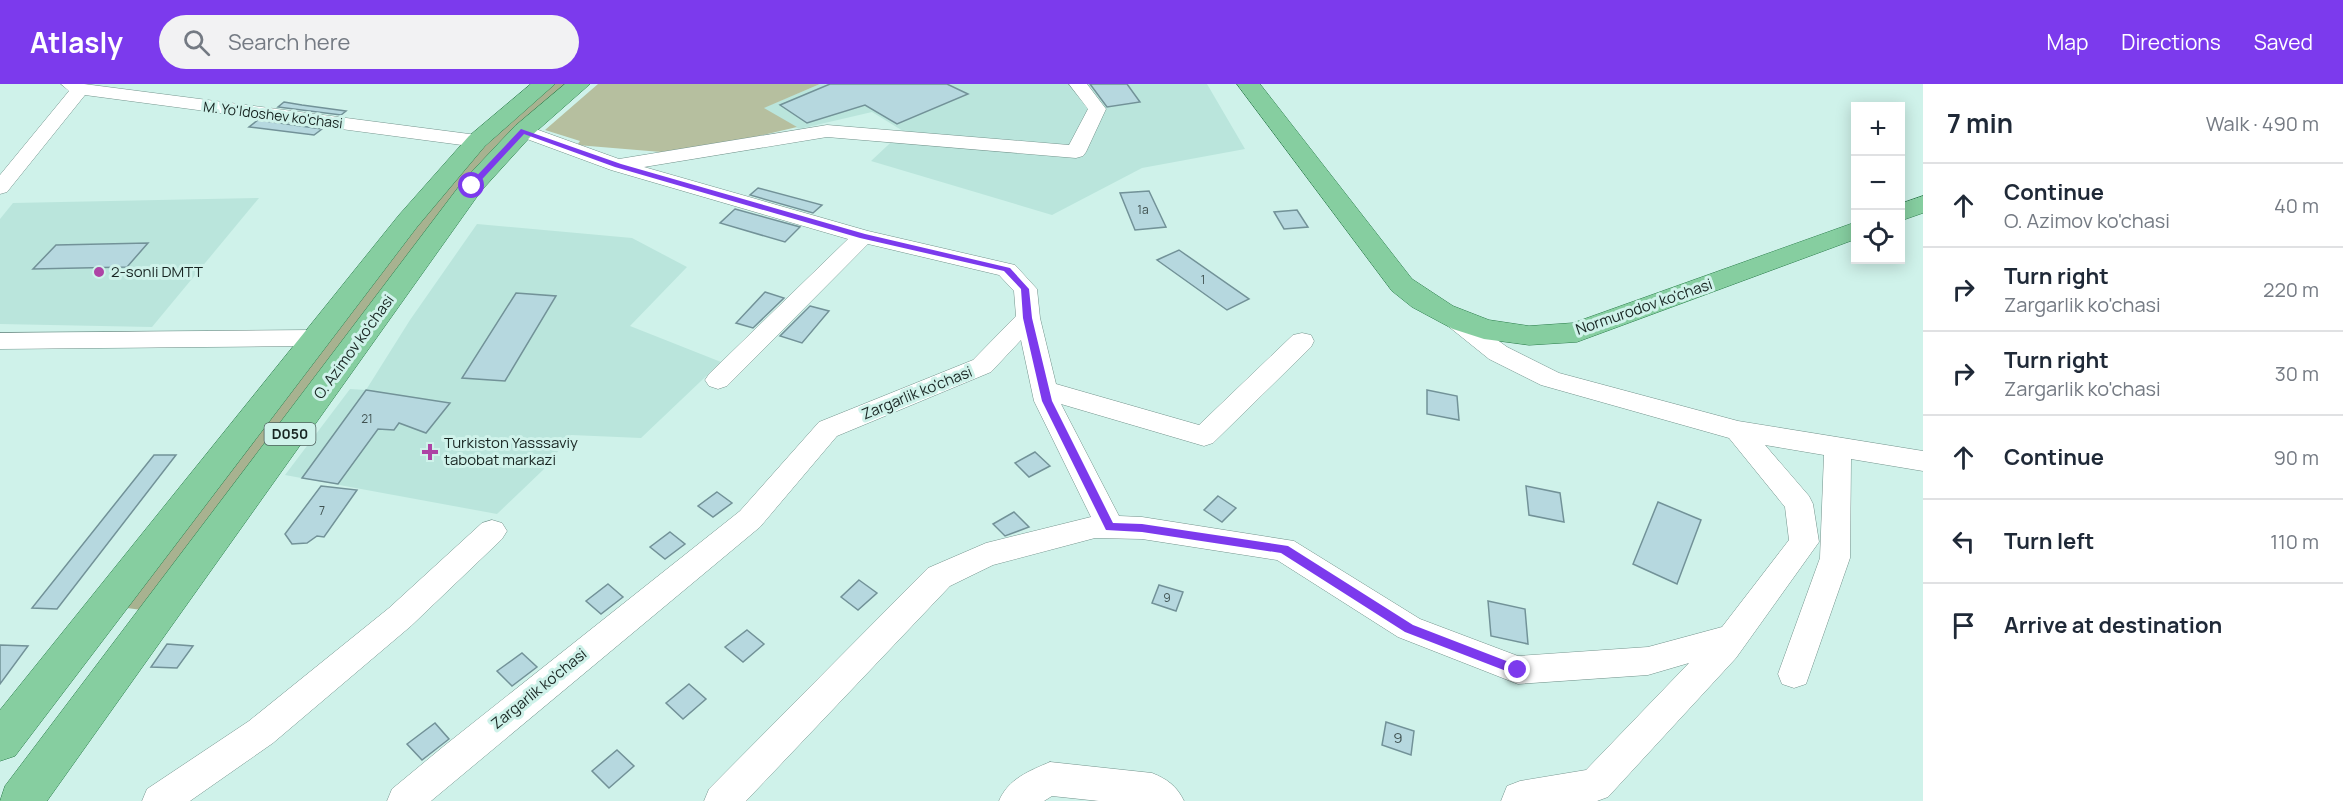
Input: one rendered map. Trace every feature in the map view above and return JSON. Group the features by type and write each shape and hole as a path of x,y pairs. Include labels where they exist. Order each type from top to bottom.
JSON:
{"main road":[{"name":"O. Azimov ko'chasi","path":"21,801 472,186 523,131 579,84"},
{"name":"Normurodov ko'chasi","path":"1248,84 1390,272 1417,297 1451,317 1498,334 1529,337 1577,332 1851,232"},
{"name":"D050","path":"0,742 408,221 477,141 534,87"},
{"path":"1905,211 1923,204"}],"street":[{"path":"134,96 157,84"},
{"path":"618,166 827,131 1076,152 1097,109 1078,84"},
{"path":"0,188 90,87"},
{"name":"M. Yo'ldoshev ko'chasi","path":"90,87 134,96 477,141"},
{"path":"523,131 618,166 863,236 1007,270 1025,289 1028,318 1047,401 1110,527"},
{"path":"718,380 863,236"},
{"path":"1451,317 1498,353 1550,380 1738,431 1923,462"},
{"name":"Zargarlik ko'chasi","path":"405,801 750,519 828,429 982,366 1028,318"},
{"path":"0,341 317,338"},
{"path":"1045,390 1204,436 1302,341"},
{"path":"1519,801 1520,798 1595,785 1732,638 1804,542 1799,504 1738,431"},
{"path":"1794,674 1835,558 1838,447"},
{"path":"722,801 939,577 986,555 1095,527 1142,528 1284,549 1409,628 1518,670 1648,661 1732,638"},
{"path":"160,801 261,732 400,616 492,531"},
{"path":"1017,801 1037,785 1050,779 1152,797"}],"shaded area":[{"path":"820,84 1207,84 1245,149 1142,168 1052,215 871,161 903,131 872,112 799,129 763,108"},
{"name":"2-sonli DMTT","path":"259,198 152,327 0,324 0,219 13,203"},
{"path":"477,224 632,238 687,267 630,326 721,362 641,438 571,435 543,470 497,514 285,475 350,389 366,390 410,320"}],"green space":[{"path":"554,84 568,84 552,96 149,611 127,608 452,181 471,159"},
{"path":"598,84 820,84 764,108 797,127 746,139 661,152 577,145 580,141 545,130"}],"building":[{"path":"830,84 947,84 968,94 897,124 865,105 807,123 780,105"},
{"path":"1090,84 1127,84 1140,102 1107,107"},
{"path":"284,102 346,111 341,115 278,107"},
{"path":"258,120 322,129 314,135 249,127"},
{"path":"758,188 822,205 813,213 750,195"},
{"path":"1149,191 1166,227 1135,230 1120,193"},
{"path":"735,209 800,227 785,242 720,223"},
{"path":"1297,210 1308,227 1284,229 1274,212"},
{"path":"148,243 127,267 33,269 56,245"},
{"path":"1179,250 1249,299 1227,310 1157,260"},
{"path":"765,292 784,298 753,328 736,323"},
{"path":"516,293 556,296 505,381 462,378"},
{"path":"810,306 829,311 802,343 780,336"},
{"path":"366,390 450,403 426,433 399,423 394,430 378,429 338,484 302,478"},
{"path":"1427,390 1457,396 1459,420 1427,414"},
{"path":"1035,452 1050,466 1029,477 1015,463"},
{"path":"154,455 176,455 57,609 32,608"},
{"path":"321,486 357,490 324,537 317,536 307,543 292,544 285,534"},
{"path":"1526,486 1560,493 1564,522 1529,515"},
{"path":"717,492 732,503 713,517 698,506"},
{"path":"1218,496 1236,508 1222,522 1204,510"},
{"path":"1658,502 1701,520 1677,584 1633,564"},
{"path":"1014,512 1029,527 1005,536 993,524"},
{"path":"670,532 685,544 665,559 650,547"},
{"path":"859,580 877,593 858,610 841,597"},
{"path":"608,584 623,597 601,614 586,601"},
{"path":"1159,585 1183,592 1176,611 1152,603"},
{"path":"1488,601 1525,609 1528,644 1491,636"},
{"path":"747,630 764,644 743,662 725,647"},
{"path":"167,644 193,646 177,668 151,667"},
{"path":"0,645 28,646 0,684"},
{"path":"522,653 537,667 512,686 497,671"},
{"path":"689,684 706,699 683,719 666,703"},
{"path":"1386,722 1414,731 1411,755 1382,745"},
{"path":"435,723 449,739 422,760 407,744"},
{"path":"617,750 634,766 609,788 592,771"}],"place":[{"name":"2-sonli DMTT","path":"99,272"},
{"name":"Turkiston Yasssaviy tabobat markazi","path":"430,452"}],"route":[{"path":"472,186 523,131 618,166 863,236 1007,270 1025,289 1028,318 1047,401 1110,527 1142,528 1284,549 1409,628 1518,670"}]}
